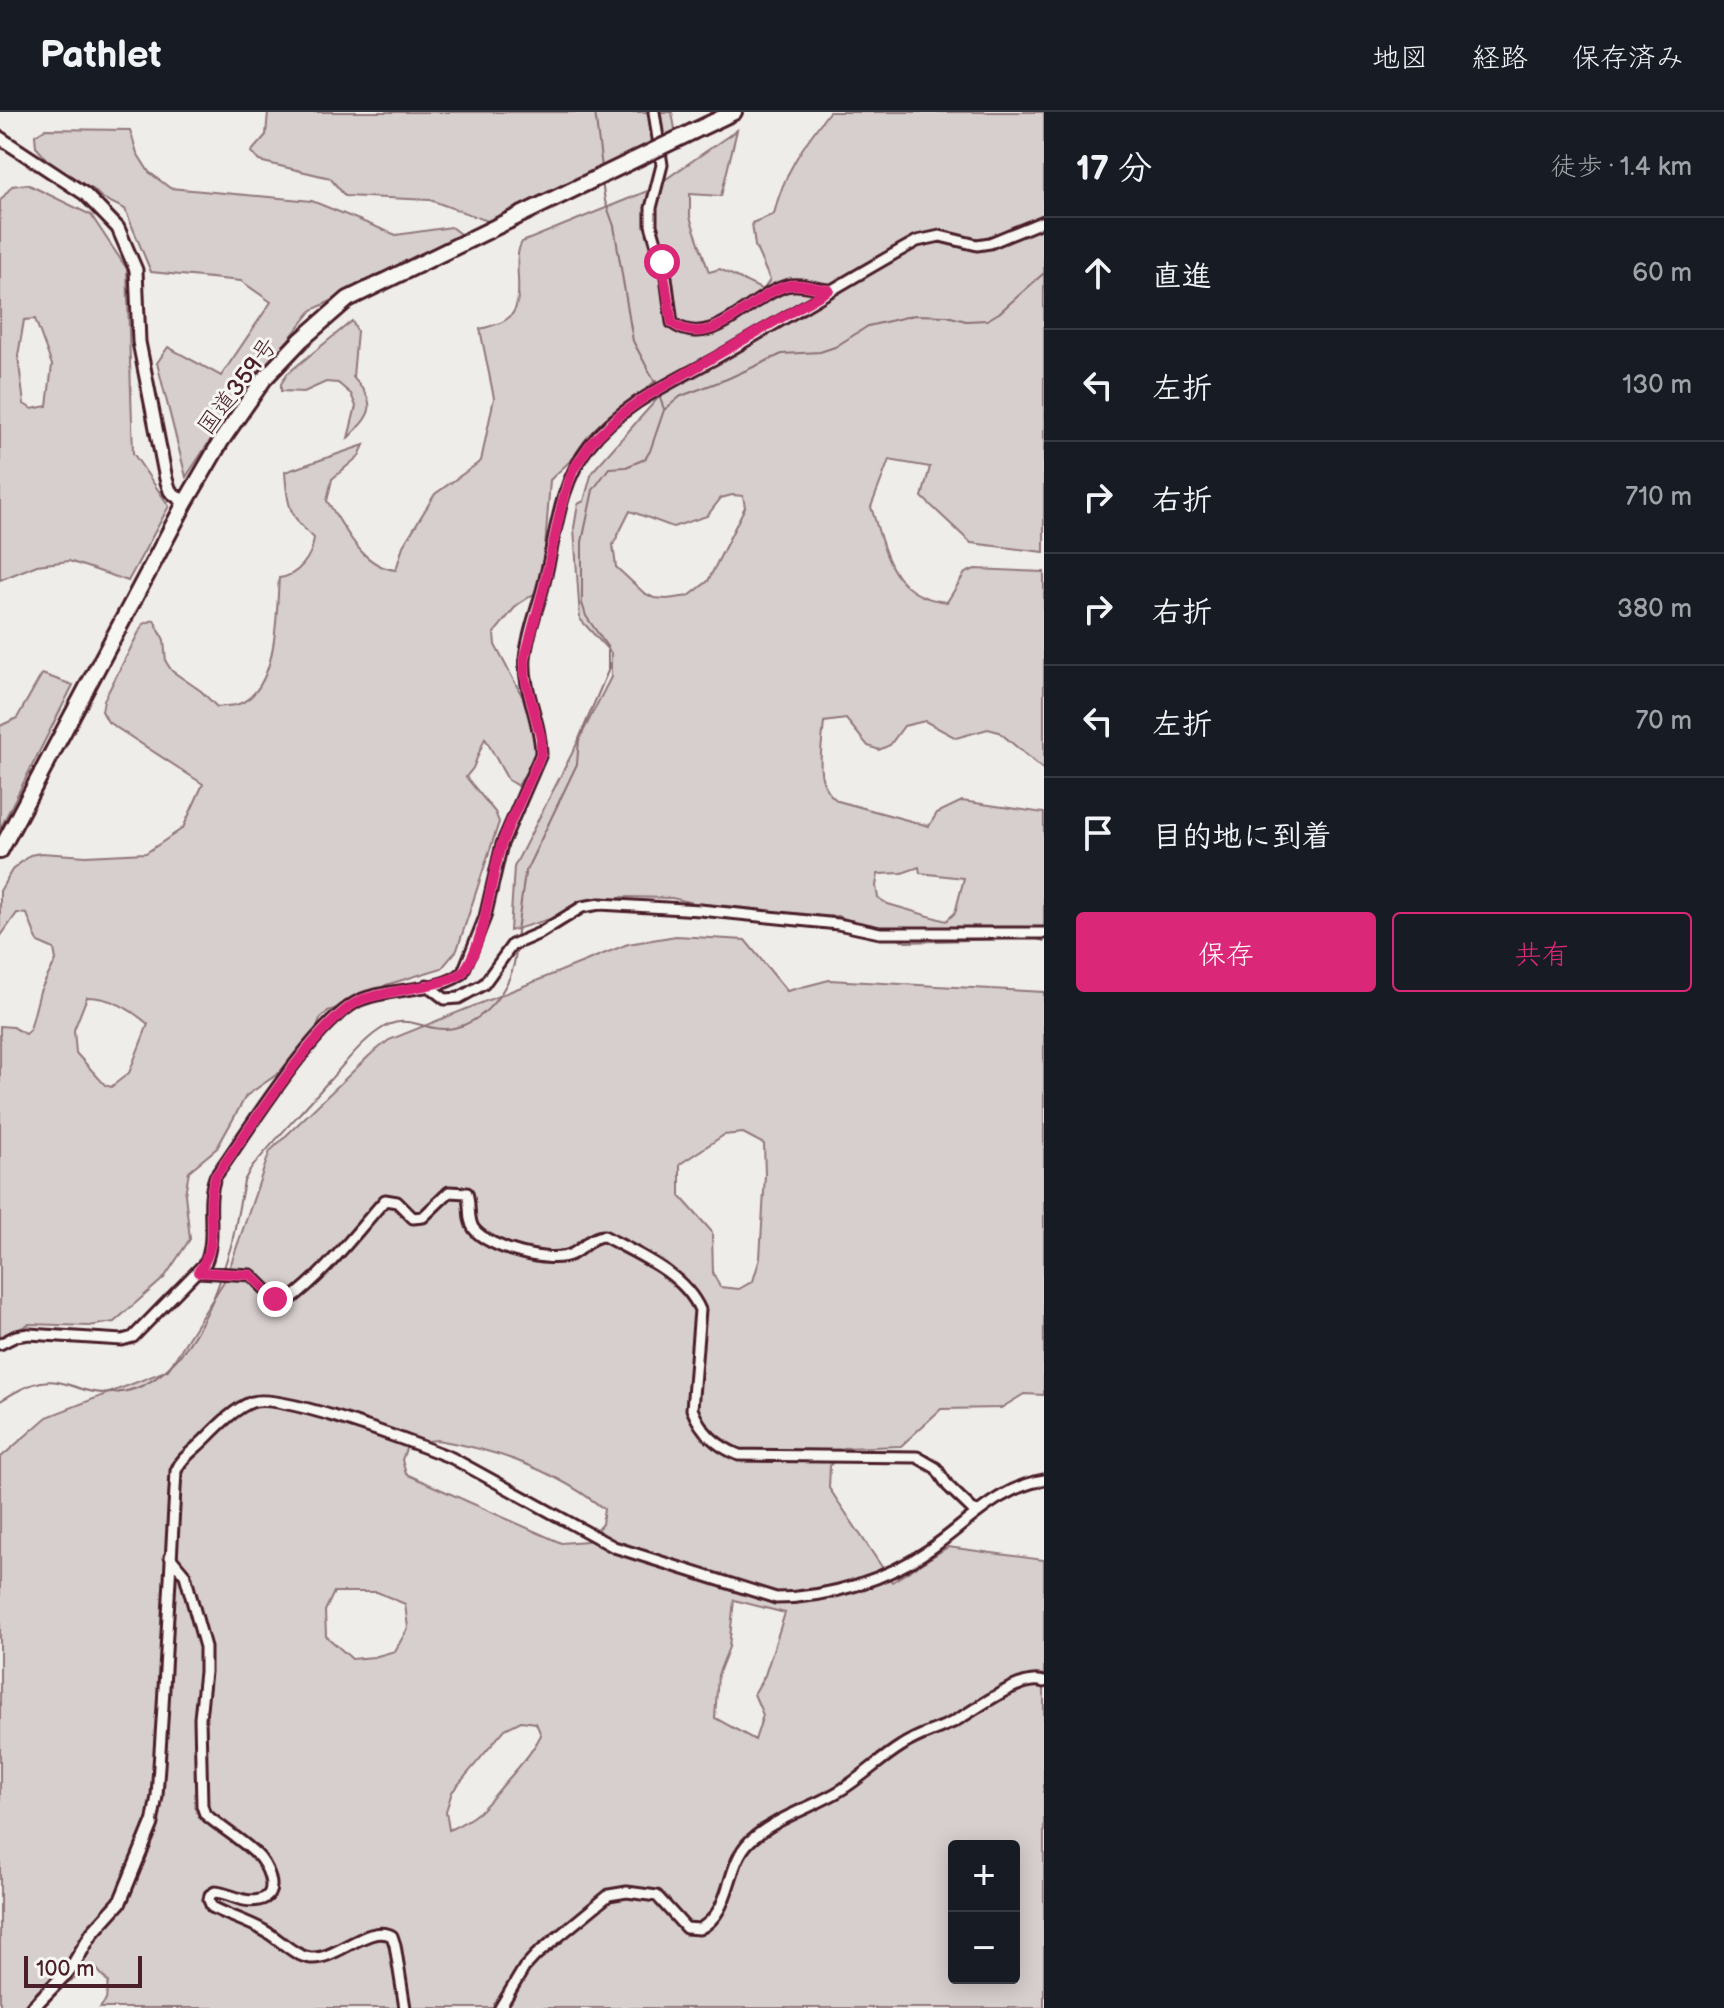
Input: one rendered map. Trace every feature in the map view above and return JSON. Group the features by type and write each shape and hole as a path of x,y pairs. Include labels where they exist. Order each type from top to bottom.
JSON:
{"highway":[{"name":"国道359号","path":"0,851 221,441 264,379 301,340 348,299 734,112"}],"street":[{"path":"654,112 662,165 651,208 651,225 666,277 672,323 684,330 719,326 787,285 829,290"},
{"path":"0,138 85,194 118,228 136,270 139,342 166,479 170,491 185,503"},
{"path":"0,1344 29,1334 122,1340 133,1337 198,1272 212,1247 210,1193 215,1177 317,1037 359,1001 404,988 458,978 469,962 485,917 502,844 541,754 541,738 525,678 525,657 562,503 576,464 591,443 620,415 647,396 917,241 940,236 977,245 990,243 1044,221"},
{"path":"427,985 445,999 459,998 484,984 512,945 540,933 582,907 600,904 838,924 880,933 1044,933"},
{"path":"198,1272 251,1275 275,1299 287,1302 311,1284 339,1256 385,1200 397,1202 413,1218 423,1217 449,1192 467,1193 471,1224 486,1240 548,1258 571,1255 592,1239 604,1236 640,1255 686,1287 700,1310 692,1409 706,1434 727,1450 739,1455 917,1457 936,1468 948,1486 976,1513"},
{"path":"32,2008 72,1967 92,1933 120,1902 152,1824 163,1706 173,1488 179,1463 245,1406 263,1400 294,1405 425,1447 452,1458 614,1547 776,1598 822,1594 887,1573 928,1551 1004,1493 1029,1482 1044,1480"},
{"path":"170,1557 185,1575 205,1647 200,1718 202,1806 205,1814 260,1858 271,1882 267,1897 260,1900 244,1900 215,1892 210,1895 212,1907 265,1930 308,1958 321,1958 375,1933 387,1933 392,1936 395,1945 405,2008"},
{"path":"500,2008 524,1968 536,1955 609,1895 627,1892 657,1896 686,1928 699,1929 706,1925 726,1896 741,1852 768,1827 842,1790 920,1734 949,1724 986,1700 1031,1680 1044,1682"}],"shaded area":[{"path":"268,112 672,112 675,129 668,150 599,185 493,223 430,200 345,196 330,178 259,161 251,152 266,135"},
{"path":"829,112 1044,112 1044,552 971,543 922,497 930,467 889,460 871,507 893,570 913,591 928,598 947,602 965,573 975,569 1044,572 1044,770 999,732 988,729 956,738 925,721 904,726 890,745 879,750 868,746 846,719 824,722 820,766 825,785 838,801 929,826 937,813 962,801 1044,813 1044,941 1033,938 906,942 838,916 766,920 672,898 623,897 510,931 514,867 611,677 611,653 580,619 574,528 578,504 584,501 592,472 666,389 656,380 550,480 545,548 537,592 517,605 494,633 495,645 536,722 542,744 518,786 508,780 485,738 466,777 495,812 499,822 457,950 442,968 386,985 363,1000 328,1011 320,1019 309,1052 246,1096 217,1148 189,1171 185,1194 190,1239 164,1278 114,1322 89,1326 29,1324 0,1339 0,1026 13,1027 25,1034 30,1030 40,991 56,960 54,949 38,942 27,914 17,913 0,937 0,891 12,870 30,855 146,853 183,828 203,784 108,722 102,711 104,700 143,624 154,620 164,640 166,662 172,671 201,691 217,707 236,705 250,697 268,668 279,578 292,574 303,564 314,538 294,516 285,472 364,445 359,456 332,479 327,501 364,554 373,562 396,570 403,546 435,494 481,461 494,398 480,329 504,321 512,314 518,295 518,261 522,242 650,190 737,130 721,196 690,194 690,217 709,272 720,269 763,290 770,280 755,246 752,223 774,214 789,173","holes":["743,496 745,507 708,581 689,596 654,598 644,593 616,567 613,545 630,511 673,527 707,516 721,498","919,867 920,873 964,878 955,913 946,921 888,904 878,898 878,874 902,873","87,997 120,1005 148,1024 129,1073 111,1087 105,1085 76,1053 74,1030"]},
{"path":"45,129 130,130 137,153 149,172 170,188 312,201 396,235 451,227 464,237 312,310 217,430 186,477 157,363 168,347 221,376 271,302 241,281 151,272 125,209 102,198 93,189 60,175 36,147 35,135"},
{"path":"27,184 91,215 127,269 133,453 169,506 128,581 69,561 37,565 0,580 0,201 12,186","holes":["35,319 52,365 47,406 32,409 24,404 18,356 24,320"]},
{"path":"352,321 357,331 353,377 366,395 369,409 363,422 348,438 356,406 351,394 338,383 326,382 304,392 281,391 281,384 287,374"},
{"path":"42,674 73,685 0,829 0,726 17,718"},
{"path":"676,936 745,940 787,991 829,980 1044,992 1044,1395 1024,1394 1001,1408 941,1409 901,1446 843,1448 830,1466 829,1488 892,1582 948,1547 1044,1560 1044,2008 100,2008 106,2000 108,1982 96,1968 54,1989 39,2008 0,2008 0,1458 47,1417 168,1370 226,1278 270,1151 389,1040 628,944","holes":["743,1133 764,1144 765,1175 760,1258 753,1281 739,1289 720,1287 713,1273 712,1232 680,1196 680,1164 724,1135","437,1440 525,1464 566,1484 604,1509 602,1524 587,1541 561,1543 406,1474 402,1460 408,1443","334,1592 377,1592 405,1604 408,1628 395,1651 352,1659 326,1636 325,1611","734,1600 785,1613 765,1675 754,1694 763,1715 755,1740 715,1718 718,1675 729,1647","521,1721 536,1723 541,1735 524,1761 484,1807 449,1830 446,1811 452,1792 505,1729"]}],"waterway":[{"path":"595,112 602,168"},
{"path":"602,182 614,226 633,341 657,386"},
{"path":"516,939 525,873 577,764 579,739 608,671 608,648 586,616 582,603 582,542 593,490 609,468 626,467 645,459 664,410 681,396 782,354 820,352 835,347 868,326 915,315 947,316 966,321 987,320 1044,273"},
{"path":"658,393 664,409"},
{"path":"224,1268 244,1181 250,1170 351,1056 378,1031 398,1022 443,1029 467,1024 479,1017 506,985 516,946"},
{"path":"0,1401 28,1386 50,1381 94,1392 118,1393 140,1387 176,1360 191,1341 221,1278"}],"route":[{"path":"275,1299 251,1275 198,1272 212,1247 210,1193 215,1177 317,1037 342,1013 359,1001 404,988 458,978 469,962 485,917 502,844 541,754 535,708 525,678 525,657 562,503 573,470 591,443 620,415 647,396 829,290 787,285 719,326 684,330 672,323 662,262"}]}
